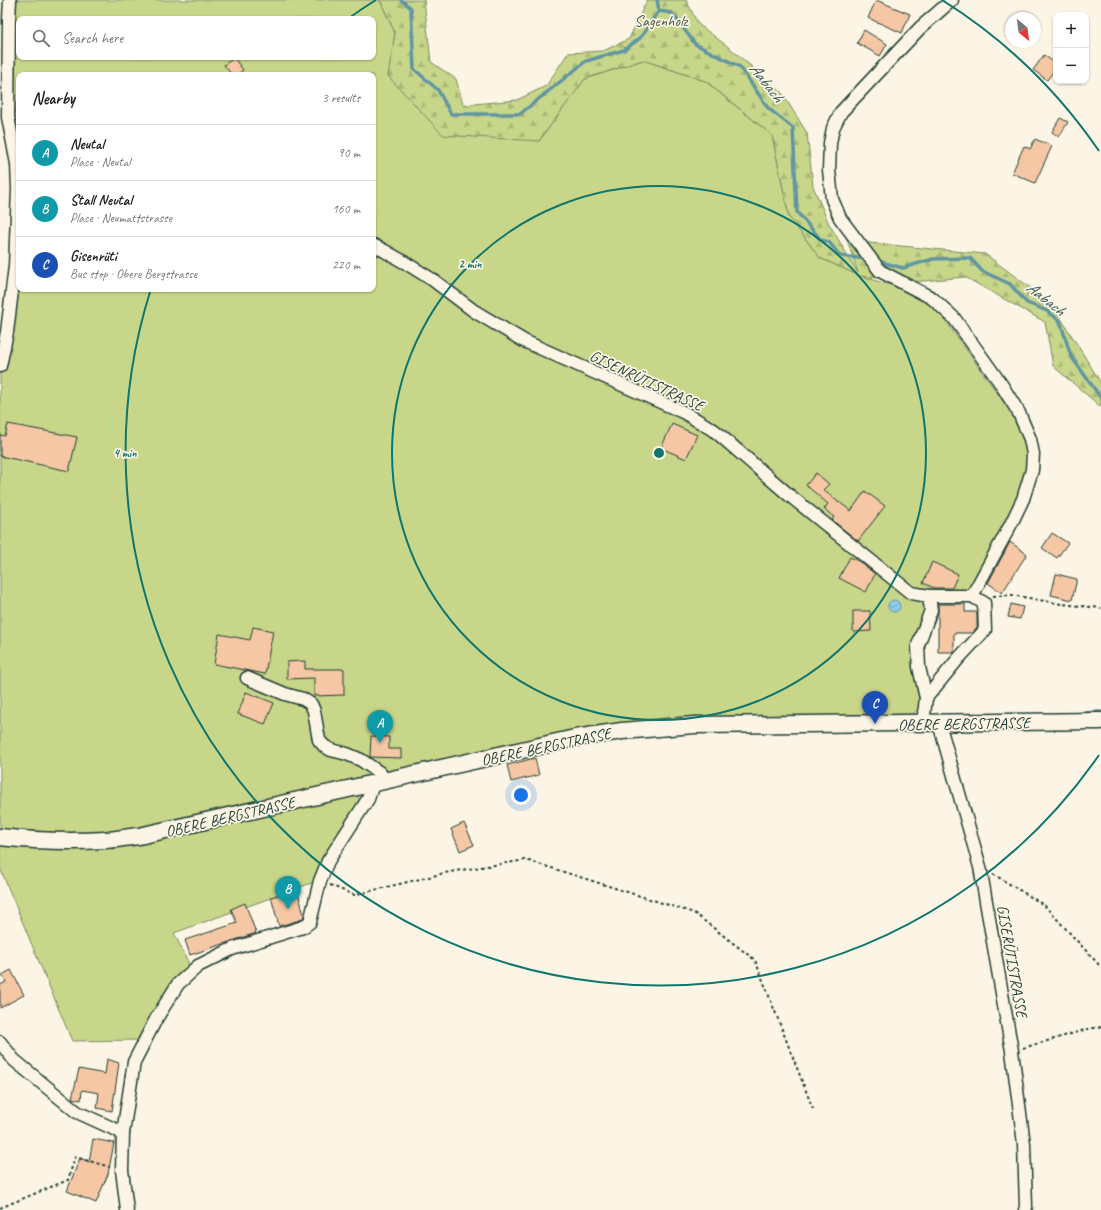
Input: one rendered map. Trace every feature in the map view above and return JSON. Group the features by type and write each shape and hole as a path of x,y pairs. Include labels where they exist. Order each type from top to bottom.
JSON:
{"main road":[{"name":"OBERE BERGSTRASSE","path":"0,837 36,841 69,842 139,836 575,738 622,730 694,725 1101,721"}],"street":[{"path":"10,0 4,117 16,160"},
{"path":"926,698 958,659 985,630 984,603 972,596 1023,499 1032,470 1033,454 1030,439 1019,413 1001,384 954,318 932,298 880,271 840,218 832,198 829,170 830,143 833,128 841,112 920,28 952,0"},
{"path":"4,117 16,123"},
{"path":"0,366 7,332 14,273 16,232"},
{"name":"GISENRÜTISTRASSE","path":"376,247 428,276 474,311 524,341 685,412 715,431 789,495 911,593 929,596 972,596"},
{"path":"923,723 926,698 919,667 918,645 931,610 929,596"},
{"path":"127,1210 122,1170 123,1132 134,1062 156,1019 178,984 198,966 232,949 303,927 310,922 320,881 328,862 379,782 380,773 361,760 347,754 331,750 324,746 319,740 314,710 311,704 247,678"},
{"name":"GISERÜTISTRASSE","path":"939,723 980,867 1012,1051 1024,1144 1025,1210"},
{"path":"0,1042 14,1060 77,1112 123,1132"}],"path":[{"path":"972,596 1012,595 1061,604 1101,608"},
{"path":"320,881 354,895 449,872 526,860 694,913 755,960 813,1109"},
{"path":"980,867 1044,905 1101,967"},
{"path":"1012,1051 1088,1029 1101,1027"},
{"path":"0,1208 68,1180 75,1156 122,1170"}],"green space":[{"path":"10,0 380,0 395,33 389,76 539,141 585,79 643,60 705,81 772,135 789,217 820,258 860,276 928,296 1030,439 1032,470 972,596 929,596 919,667 926,698 910,717 694,725 532,748 101,835 0,829 0,366 16,209 16,292 376,292 376,72 16,72 16,175 8,117"},
{"name":"Sagenholz","path":"380,0 424,0 431,62 456,79 463,105 517,100 546,86 568,53 603,51 629,39 647,0 686,0 698,24 731,49 782,93 807,133 813,186 828,222 858,273 840,218 859,242 985,254 1052,304 1101,383 1101,407 1053,366 1045,322 965,277 913,282 860,276 820,258 789,217 772,135 705,81 643,60 585,79 539,141 443,135 388,76 395,33"},
{"path":"358,796 361,801 317,881 174,933 190,966 166,992 141,1040 72,1041 0,868 0,843 53,849"}],"water":[{"path":"892,600 896,600 900,606 896,612 892,612 888,608 888,604"}],"building":[{"path":"876,0 910,14 902,33 868,18"},
{"path":"864,30 887,44 880,56 857,43"},
{"path":"1044,55 1053,62 1053,72 1047,80 1033,70"},
{"path":"231,60 236,60 243,70 241,72 230,72 224,65"},
{"path":"1060,118 1068,122 1059,137 1052,132"},
{"path":"1035,139 1052,146 1035,183 1012,173 1024,146 1030,149"},
{"path":"8,424 77,437 69,471 0,456 0,435 5,436"},
{"path":"672,424 697,435 686,459 661,448"},
{"path":"816,473 829,484 823,490 851,511 865,491 885,506 858,541 832,520 834,517 824,509 828,504 806,485"},
{"path":"1052,533 1068,543 1057,558 1042,548"},
{"path":"1010,542 1027,554 1002,593 988,583"},
{"path":"850,557 860,562 875,574 866,592 839,578"},
{"path":"932,562 958,574 952,588 934,588 923,583"},
{"path":"1056,574 1077,579 1072,600 1051,595"},
{"path":"938,604 965,604 965,612 977,612 977,627 972,633 954,633 954,652 938,652"},
{"path":"1011,604 1023,607 1020,619 1008,617"},
{"path":"853,611 870,611 871,631 853,632"},
{"path":"253,627 273,631 265,674 214,664 219,634 250,640"},
{"path":"305,661 305,669 344,669 344,695 314,696 314,678 287,679 287,662"},
{"path":"246,692 274,703 265,724 238,714"},
{"path":"371,736 389,737 389,749 401,749 401,758 370,757"},
{"path":"535,758 539,775 511,782 507,765"},
{"path":"464,823 474,845 460,851 451,829"},
{"path":"297,889 304,915 303,918 279,926 271,897"},
{"path":"245,903 256,933 190,955 185,940 237,923 231,909"},
{"path":"11,970 24,995 0,1008 0,985 6,982 2,975"},
{"path":"107,1059 119,1063 112,1111 97,1108 99,1093 82,1090 81,1100 72,1098 79,1069 105,1074"},
{"path":"93,1139 114,1143 108,1174 96,1203 67,1191 80,1158 89,1162"}],"waterway":[{"name":"Aabach","path":"401,0 411,8 414,69 438,90 451,114 520,114 586,61 624,50 640,38 659,11"},
{"path":"657,0 659,11"},
{"name":"Aabach","path":"659,11 672,13 695,44 740,67 768,108 793,128 797,212 821,240 829,242 840,256 867,259"},
{"name":"Aabach","path":"878,261 903,268 933,259 970,258 982,271 1010,284 1027,303 1047,311 1060,321 1071,356 1101,398"},
{"path":"1082,713 1101,712"}],"place":[{"name":"Gisenrüti","path":"875,724"},
{"name":"Neutal","path":"380,743"},
{"name":"Stall Neutal","path":"288,909"}]}
